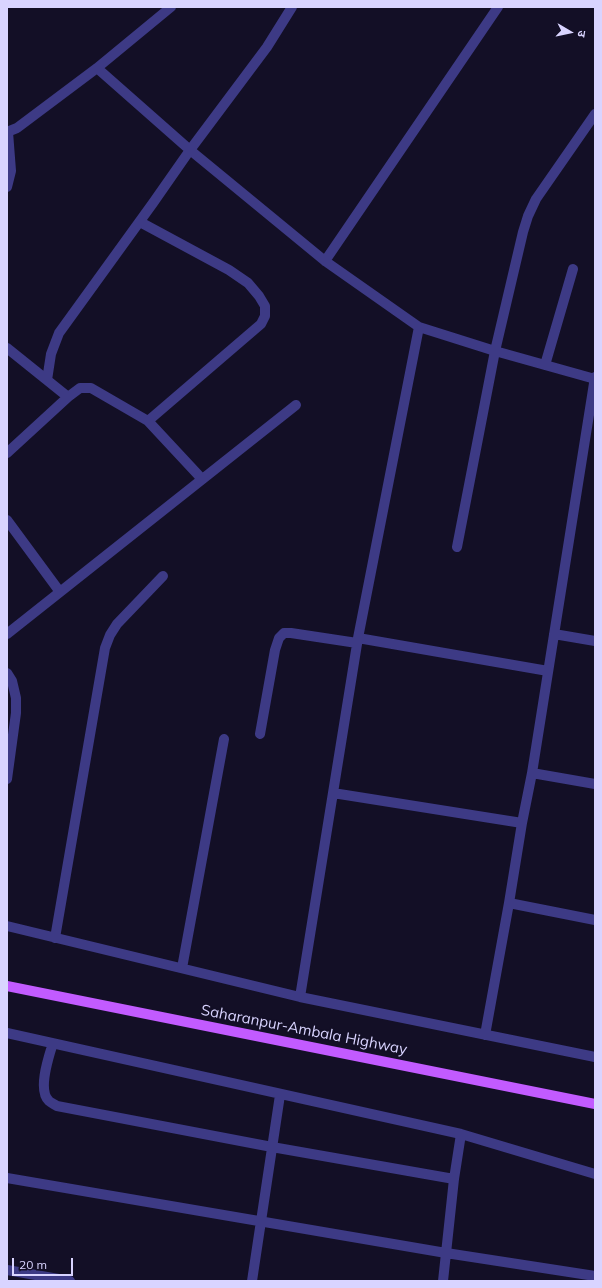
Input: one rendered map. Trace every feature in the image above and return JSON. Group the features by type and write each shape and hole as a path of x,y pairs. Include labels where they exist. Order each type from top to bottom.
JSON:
{"main road":[{"name":"Saharanpur-Ambala Highway","path":"7,986 595,1104"}],"street":[{"path":"7,187 11,171 8,132 17,128 97,68 171,7"},
{"path":"47,380 53,350 59,333 140,222 190,150 267,47 292,7"},
{"path":"325,261 498,7"},
{"path":"97,68 190,150 325,261 419,328 495,351 595,378 532,773 485,1035"},
{"path":"458,548 495,351 528,216 536,199 595,114"},
{"path":"140,222 229,270 248,283 265,306 265,316 261,324 148,421"},
{"path":"545,365 573,269"},
{"path":"300,997 358,641 419,328"},
{"path":"7,348 68,397"},
{"path":"7,453 68,397 80,388 91,388 148,421 202,479"},
{"path":"7,634 296,405"},
{"path":"7,520 60,592"},
{"path":"55,938 105,648 110,634 117,624 163,576"},
{"path":"260,734 275,650 279,638 284,633 358,641 548,671"},
{"path":"554,634 595,641"},
{"path":"7,673 12,681 16,698 16,714 7,779"},
{"path":"182,968 224,739"},
{"path":"532,773 595,784"},
{"path":"333,793 522,823"},
{"path":"509,903 595,920"},
{"path":"7,926 300,997 595,1057"},
{"path":"7,1033 280,1095 461,1134 595,1174"},
{"path":"52,1043 44,1081 44,1092 48,1100 57,1106 272,1147 454,1179"},
{"path":"252,1281 280,1095"},
{"path":"443,1281 454,1179 461,1134"},
{"path":"7,1178 260,1222 595,1276"},
{"path":"7,1270 70,1281"}]}
